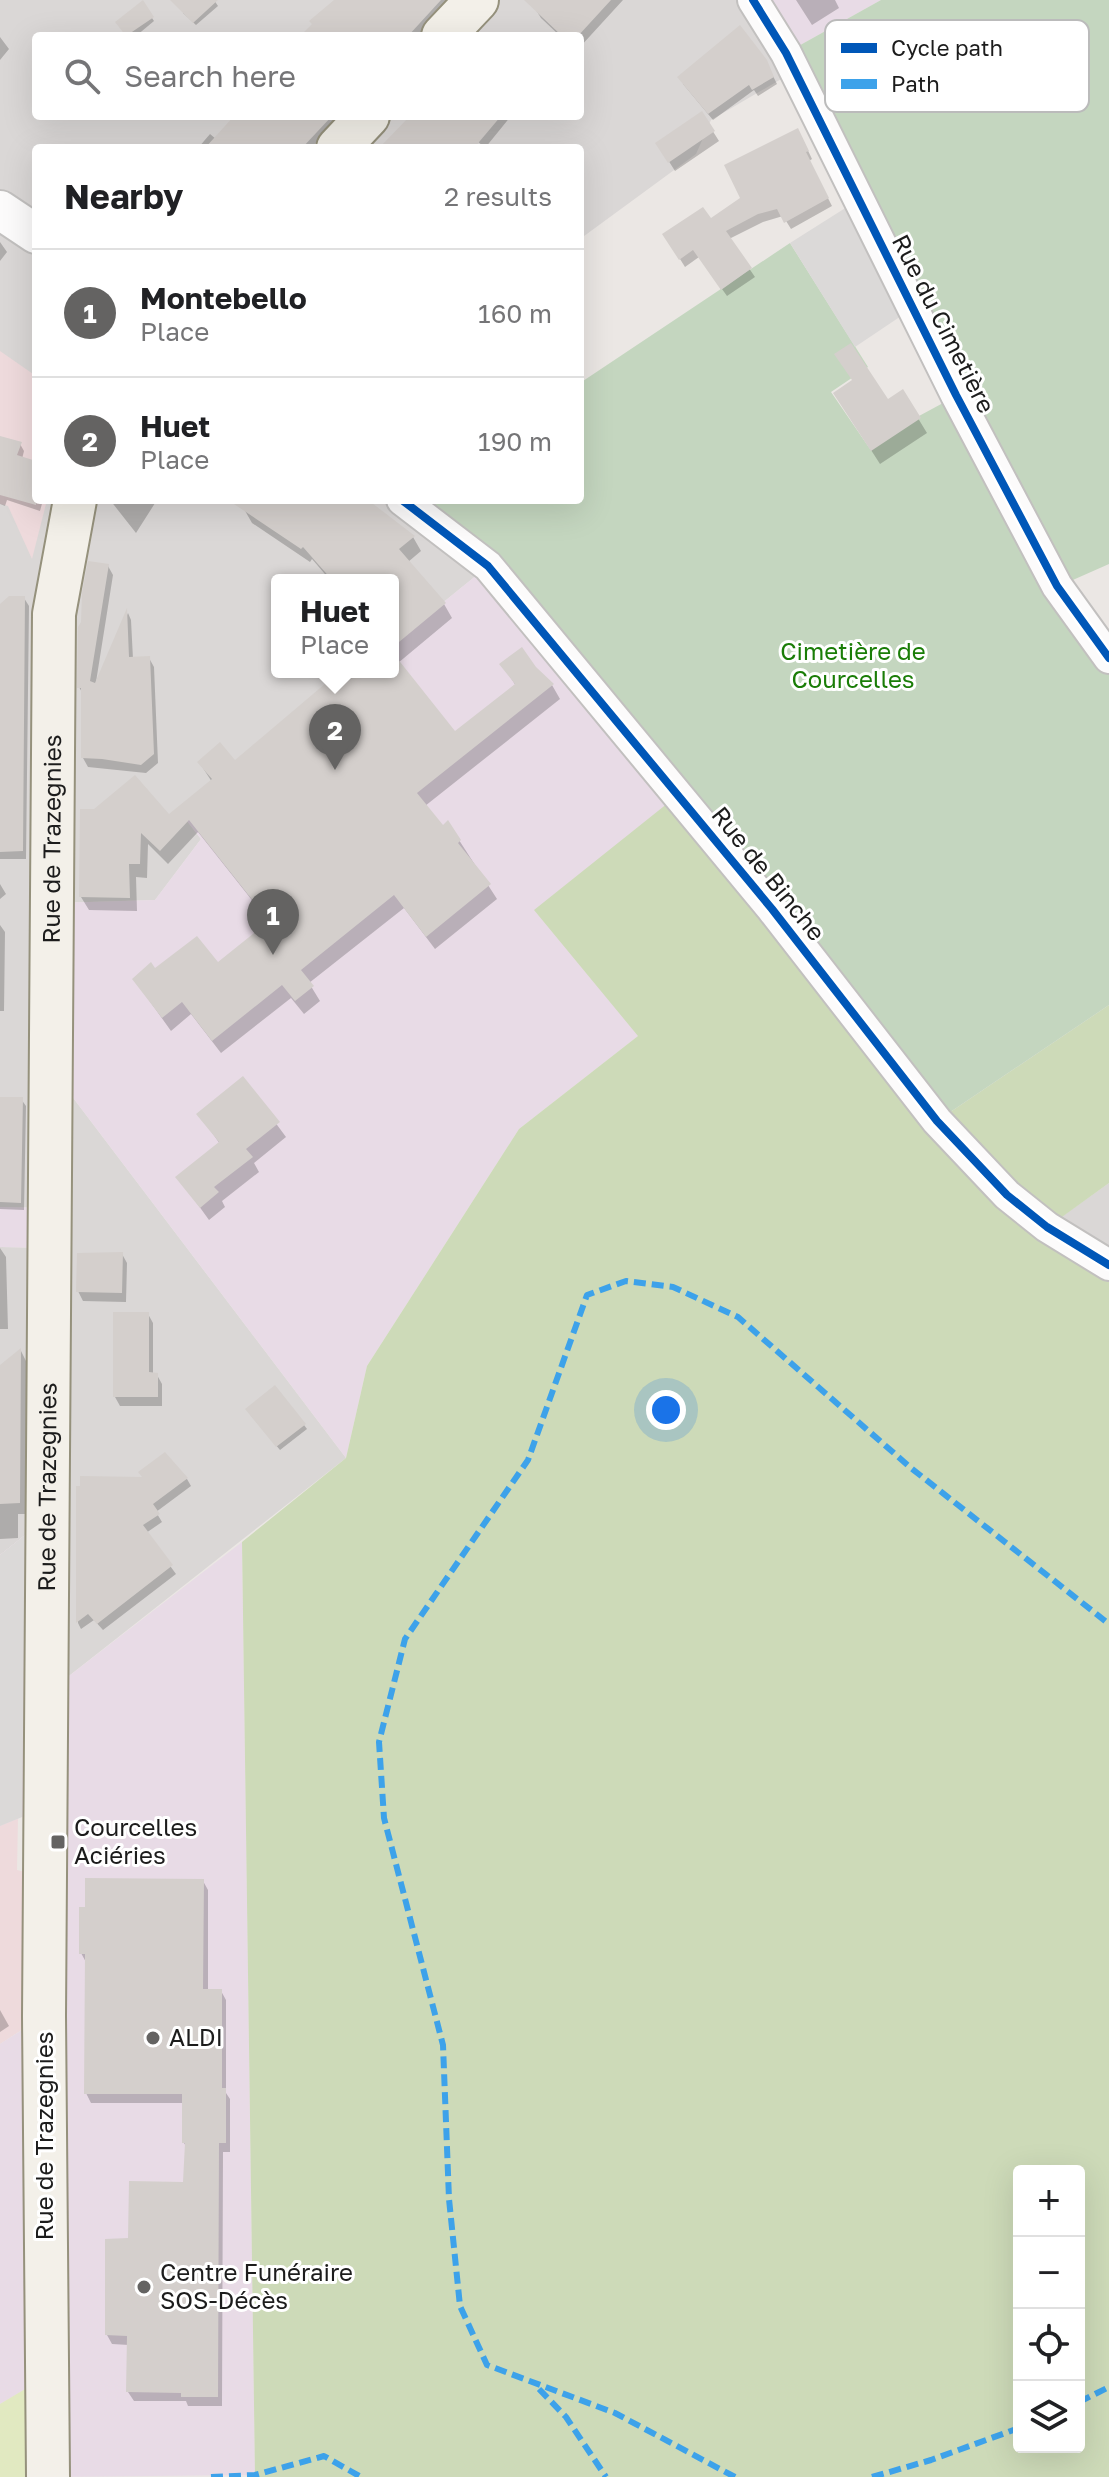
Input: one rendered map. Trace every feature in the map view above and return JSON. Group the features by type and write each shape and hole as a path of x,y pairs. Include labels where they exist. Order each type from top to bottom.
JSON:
{"main road":[{"path":"447,32 477,0"},
{"path":"342,144 364,120"},
{"name":"Rue de Trazegnies","path":"48,2477 44,2016 54,614 74,504"}],"street":[{"name":"Rue du Cimetière","path":"753,0 786,53 956,395 1057,586 1109,658"},
{"path":"0,210 32,231"},
{"name":"Rue de Binche","path":"407,504 488,566 772,909 937,1121 1007,1195 1047,1227 1109,1265"}],"shaded area":[{"path":"0,0 753,0 795,71 711,120 696,154 584,236 584,144 32,144 32,504 407,504 488,566 399,638 399,574 271,574 271,678 349,678 180,812 201,839 155,900 54,903 52,1070 346,1458 46,1694 25,1535 0,1555 0,1247 50,1248 50,1208 0,1207"},
{"path":"753,0 881,0 845,20 825,20 825,31 786,53"},
{"path":"858,200 913,308 855,347 790,243"},
{"path":"0,351 32,373 32,504 46,504 32,559 8,506 0,504"},
{"path":"488,566 678,795 638,1036 519,1129 367,1366 346,1458 52,1070 54,903 155,900 201,839 180,812 384,678 399,678 399,638"},
{"path":"1109,1183 1109,1265 1047,1227"},
{"path":"0,1207 50,1208 50,1248 0,1247"},
{"path":"48,1534 47,1693 242,1542 255,2475 48,2477 46,2377 0,2404 0,2044 44,2016 45,1817 22,1817 0,1826 0,1555 25,1535"},
{"path":"25,1535 22,1817 0,1826 0,1555"},
{"path":"18,1818 17,1870 33,1874 23,2029 0,2044 0,1826"}],"green space":[{"name":"Cimetière de Courcelles","path":"881,0 1109,0 1109,564 1057,587 1109,658 1109,1005 937,1121 489,566 409,504 584,504 584,380 790,243 868,367 831,392 870,449 956,396 786,53 825,31 825,112 1089,112 1089,20 845,20"},
{"path":"678,795 937,1121 1109,1005 1109,1183 1048,1227 1109,1265 1109,2477 255,2477 242,1542 346,1458 367,1366 519,1129 638,1036 534,910"},
{"path":"47,2376 48,2477 0,2477 0,2404"}],"building":[{"path":"143,0 154,17 132,32 123,32 115,22"},
{"path":"170,0 218,0 193,23"},
{"path":"334,0 441,0 412,32 304,32 312,24 309,21"},
{"path":"524,0 611,0 582,32 558,32"},
{"path":"740,25 767,60 774,77 752,90 749,85 708,114 677,77"},
{"path":"702,111 715,131 668,163 655,143"},
{"path":"230,120 328,120 306,144 209,144"},
{"path":"406,120 498,120 477,144 383,144"},
{"path":"798,128 809,151 806,152 829,198 784,223 777,209 758,214 726,231 752,268 721,290 693,250 679,260 662,234 703,207 711,218 740,198 724,165"},
{"path":"851,343 888,399 903,389 921,418 871,451 833,393 852,380 834,354"},
{"path":"0,436 22,442 17,455 32,460 32,504 0,495"},
{"path":"234,504 373,504 415,536 399,549 446,603 399,642 399,574 327,574 303,547 301,549"},
{"path":"88,561 109,564 90,681 95,683 127,608 129,657 150,656 154,754 141,765 81,758 78,627"},
{"path":"9,596 25,596 23,851 0,852 0,604"},
{"path":"522,647 536,667 554,684 417,793 443,825 448,820 461,840 458,843 491,884 426,937 394,895 301,970 314,986 295,1001 282,985 212,1041 182,1002 162,1018 132,979 151,962 155,968 197,936 218,962 269,921 189,820 160,851 141,833 140,864 129,864 130,898 79,897 80,809 94,809 135,775 169,814 212,779 197,762 220,742 235,760 332,678 399,678 399,661 455,731 515,684 499,664"},
{"path":"243,1076 280,1122 246,1149 253,1157 214,1187 219,1192 200,1208 175,1177 219,1142 196,1114"},
{"path":"0,1097 23,1097 21,1203 0,1202"},
{"path":"123,1252 122,1293 76,1292 77,1253"},
{"path":"113,1312 149,1312 149,1372 158,1373 158,1397 113,1397"},
{"path":"21,1348 20,1503 0,1504 0,1365"},
{"path":"275,1385 306,1424 276,1447 245,1409"},
{"path":"165,1452 188,1478 153,1504 160,1514 143,1525 173,1565 97,1624 88,1614 76,1623 76,1486 80,1486 80,1476 142,1477 138,1472"},
{"path":"85,1878 204,1879 203,1989 222,1989 222,2088 226,2088 226,2143 219,2143 218,2397 126,2392 127,2336 105,2335 105,2239 128,2238 129,2181 183,2182 185,2143 182,2143 182,2094 84,2094 85,1954 79,1954 79,1907 85,1907"}],"marked path":[{"path":"735,2477 615,2413 487,2365 460,2306 449,2199 443,2045 384,1818 379,1742 405,1639 528,1460 587,1295 626,1281 673,1287 738,1317 911,1468 1109,1624"},
{"path":"1085,2399 1109,2387"},
{"path":"539,2389 566,2417 606,2477"},
{"path":"872,2477 931,2460 1013,2430"},
{"path":"211,2477 255,2475 324,2456 361,2477"}],"cycle path":[{"path":"753,0 786,53 956,395 1057,586 1109,658"},
{"path":"407,504 488,566 772,909 937,1121 1007,1195 1047,1227 1109,1265"}],"place":[{"name":"Huet","path":"335,770"},
{"name":"Montebello","path":"273,955"},
{"name":"Courcelles Aciéries","path":"58,1842"},
{"name":"ALDI","path":"153,2038"},
{"name":"Centre Funéraire SOS-Décès","path":"144,2287"}]}
